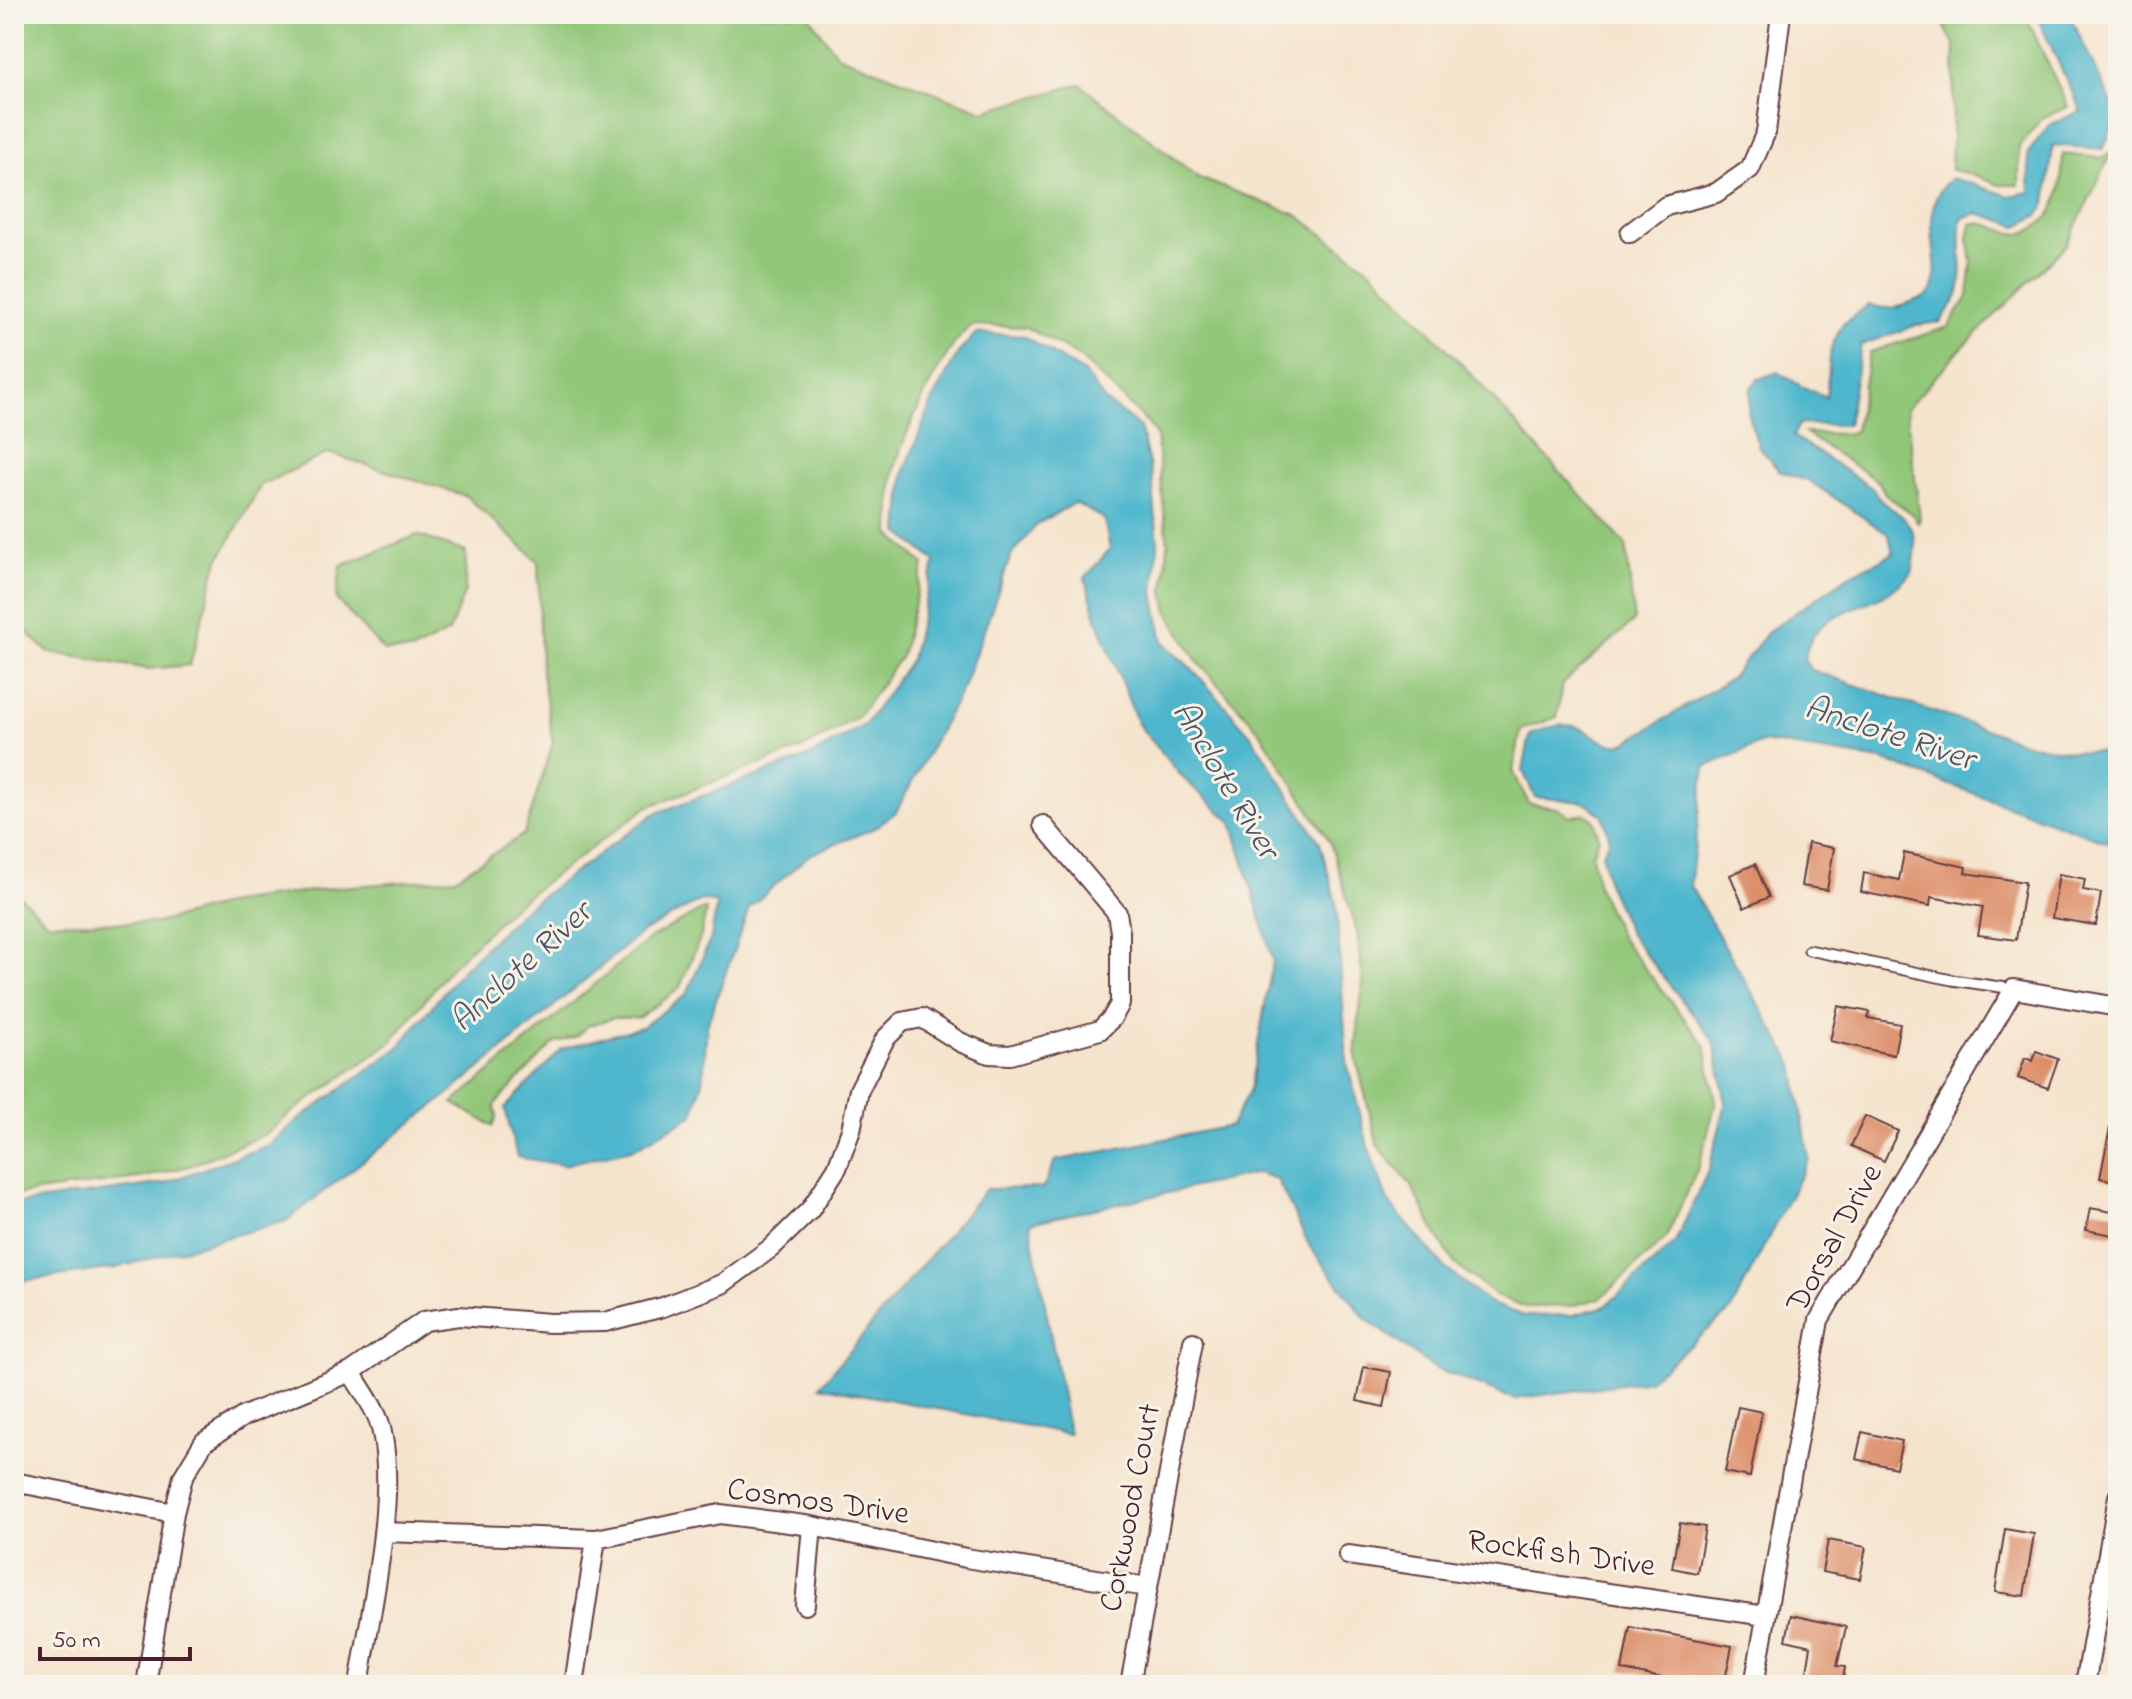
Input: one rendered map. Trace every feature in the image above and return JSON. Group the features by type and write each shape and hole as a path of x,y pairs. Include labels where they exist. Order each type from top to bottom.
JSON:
{"street":[{"path":"1630,233 1666,206 1716,193 1750,169 1766,132 1781,14"},
{"path":"146,1685 174,1513 183,1477 204,1442 244,1416 351,1372 424,1321 459,1316 550,1323 605,1322 663,1307 722,1284 771,1248 810,1210 837,1168 851,1130 859,1090 885,1039 902,1022 922,1018 960,1042 989,1054 1010,1055 1100,1030 1120,1004 1117,913 1043,825"},
{"path":"2014,989 2118,1007"},
{"name":"Dorsal Drive","path":"1754,1685 1819,1320 2014,989"},
{"name":"Corkwood Court","path":"1130,1685 1193,1342"},
{"path":"351,1372 378,1420 387,1472 383,1532 359,1685"},
{"path":"14,1482 174,1513"},
{"path":"2085,1685 2118,1497"},
{"name":"Cosmos Drive","path":"383,1532 596,1539 720,1514 812,1526 966,1558 1147,1587"},
{"path":"805,1605 812,1526"},
{"path":"574,1685 596,1539"},
{"name":"Rockfish Drive","path":"1348,1555 1766,1616"}],"lane":[{"path":"1809,950 1952,980 2014,989"}],"green space":[{"path":"14,14 808,14 837,55 983,111 1080,84 1199,178 1297,215 1371,270 1468,371 1626,545 1634,621 1562,684 1557,717 1521,730 1513,771 1529,804 1557,808 1570,816 1585,814 1594,820 1599,838 1592,855 1598,887 1621,938 1705,1045 1716,1102 1699,1166 1666,1238 1601,1298 1571,1306 1526,1307 1496,1296 1455,1264 1411,1185 1378,1146 1357,1062 1363,983 1357,932 1330,842 1259,730 1197,661 1168,612 1164,592 1168,544 1156,435 1146,421 1080,357 1026,327 973,325 950,350 938,370 898,457 892,487 890,534 924,564 901,656 858,717 803,748 647,807 516,904 452,966 391,1042 268,1133 189,1166 145,1177 14,1195 14,890 47,922 156,923 239,901 340,887 455,878 524,834 553,743 541,668 538,561 466,496 328,453 261,485 217,563 190,665 148,669 48,652 14,620"},
{"path":"1937,14 2025,14 2068,107 2042,118 2019,147 2019,185 1999,185 1972,174 1951,170 1955,45"},
{"path":"2112,152 2067,244 1956,354 1906,409 1920,518 1918,523 1913,515 1885,494 1879,482 1805,433 1847,434 1855,431 1870,352 1948,327 1968,297 1972,262 1968,238 1971,224 1987,225 2016,234 2031,230 2049,216 2058,198 2063,154 2102,158"},
{"path":"417,535 466,552 465,591 449,632 413,651 384,651 336,599 341,566"},
{"path":"706,910 701,936 679,989 638,1018 613,1018 587,1026 577,1036 554,1043 497,1102 497,1117 493,1126 453,1103 649,939"}],"water":[{"name":"Anclote River","path":"2036,14 2069,14 2118,116 2103,149 2053,145 2046,204 2037,216 2018,226 1978,213 1962,218 1960,286 1940,322 1917,325 1861,345 1847,425 1799,424 1793,436 1873,489 1906,521 1913,533 1915,546 1912,573 1888,593 1825,623 1809,644 1804,660 1811,670 2031,745 2068,751 2118,753 2118,843 2110,843 1882,760 1764,742 1705,767 1690,886 1794,1065 1809,1159 1731,1310 1649,1380 1514,1399 1434,1368 1365,1318 1310,1247 1277,1179 1258,1173 1030,1223 1069,1434 820,1386 986,1189 1043,1188 1055,1161 1231,1126 1250,1089 1273,960 1232,822 1184,779 1138,724 1097,619 1085,578 1110,549 1104,519 1075,503 1037,524 1011,556 964,685 896,812 872,829 809,855 749,908 707,1025 703,1081 693,1115 635,1148 563,1165 517,1157 505,1108 562,1049 642,1027 687,994 711,938 717,903 701,900 642,932 449,1094 286,1221 116,1268 14,1282 14,1204 165,1183 269,1145 298,1120 398,1048 460,972 523,910 654,814 808,757 866,724 911,659 935,561 899,532 904,473 934,397 959,352 976,333 1024,336 1084,373 1105,401 1140,427 1152,476 1158,544 1154,592 1163,642 1195,672 1250,734 1320,843 1336,902 1347,1063 1368,1146 1388,1202 1445,1268 1491,1304 1524,1316 1573,1315 1606,1306 1675,1243 1709,1169 1726,1103 1714,1041 1629,933 1608,884 1602,854 1610,840 1603,815 1583,802 1535,797 1523,771 1530,735 1568,725 1581,728 1604,742 1627,742 1730,679 1770,630 1853,573 1893,554 1889,535 1811,482 1779,471 1759,447 1748,415 1751,388 1758,379 1778,372 1826,397 1831,348 1842,325 1868,305 1893,308 1928,295 1936,272 1932,223 1934,206 1940,191 1952,178 2010,196 2030,192 2028,153 2049,125 2081,111"}],"building":[{"path":"1808,843 1834,848 1827,890 1801,886"},
{"path":"1904,853 1966,867 1965,873 2025,882 2016,940 1978,935 1983,907 1931,897 1930,906 1861,892 1864,873 1899,880"},
{"path":"1755,864 1769,897 1744,908 1730,875"},
{"path":"2059,874 2085,879 2083,890 2101,893 2096,925 2052,918"},
{"path":"1838,1006 1870,1012 1868,1018 1900,1024 1894,1055 1830,1041"},
{"path":"2036,1051 2058,1059 2048,1088 2018,1078 2025,1058 2033,1061"},
{"path":"1865,1116 1898,1131 1884,1161 1851,1146"},
{"path":"2110,1128 2118,1129 2118,1182 2100,1178"},
{"path":"2090,1208 2118,1213 2118,1236 2086,1230"},
{"path":"1364,1367 1391,1372 1384,1407 1357,1401"},
{"path":"1738,1407 1762,1412 1750,1477 1725,1472"},
{"path":"1862,1432 1902,1441 1896,1468 1856,1459"},
{"path":"1680,1523 1705,1527 1697,1573 1672,1568"},
{"path":"2005,1529 2034,1534 2024,1596 1995,1592"},
{"path":"1828,1540 1866,1547 1860,1579 1822,1572"},
{"path":"1791,1615 1846,1627 1837,1666 1845,1667 1842,1685 1805,1685 1811,1646 1786,1640"},
{"path":"1630,1627 1732,1646 1724,1685 1666,1685 1667,1679 1622,1670"}]}
